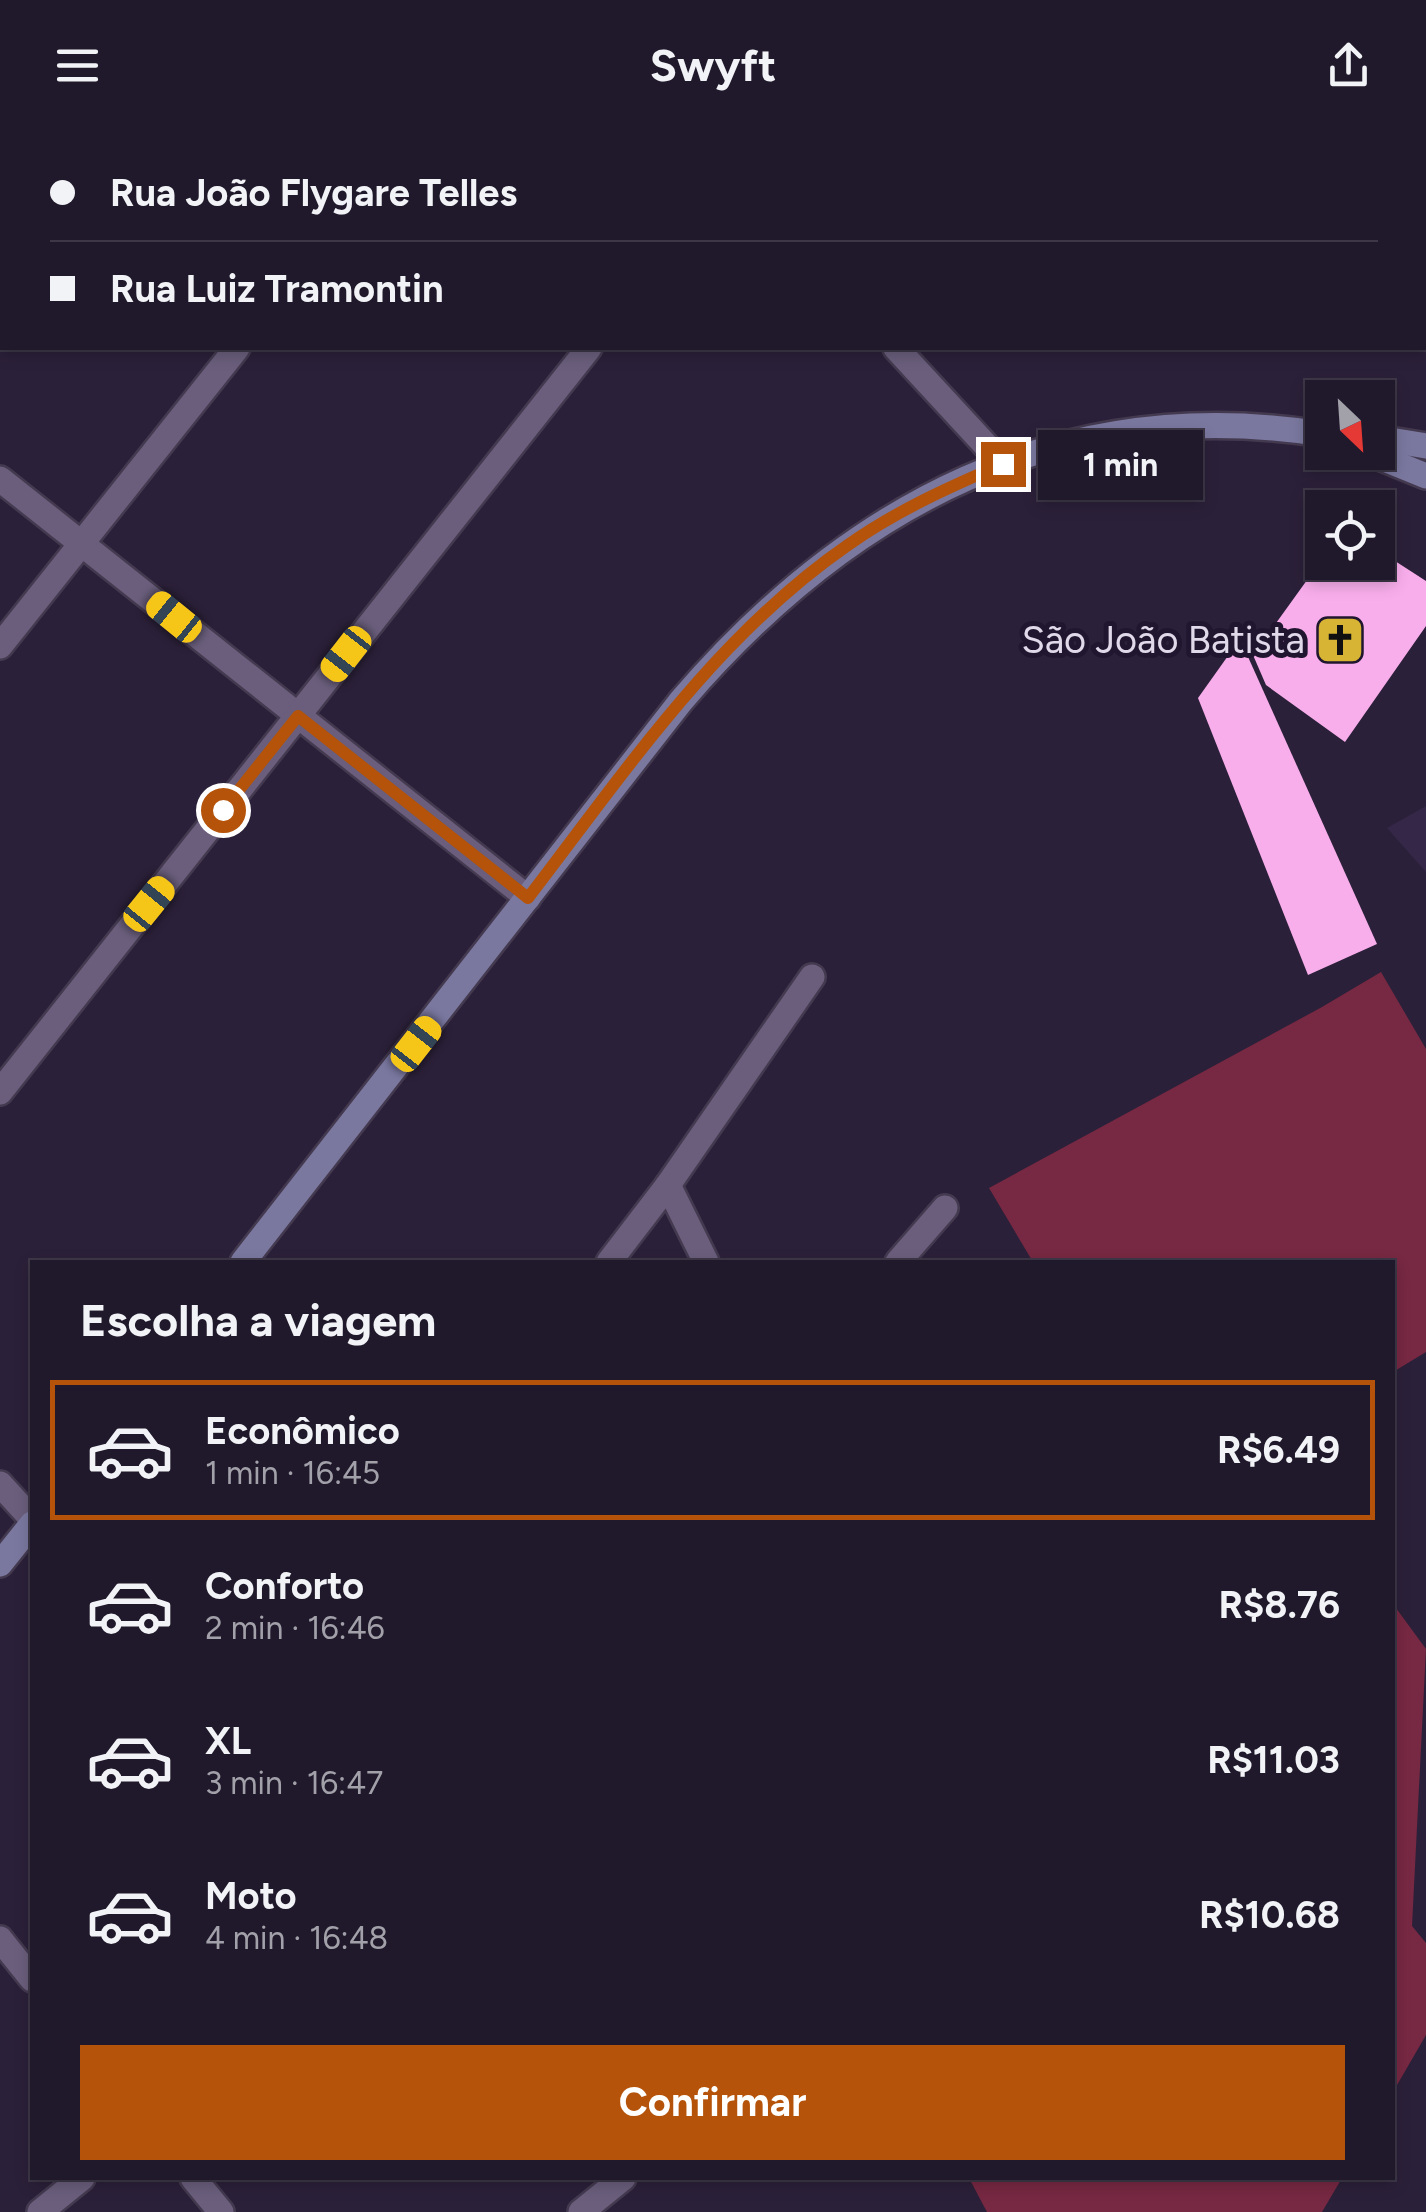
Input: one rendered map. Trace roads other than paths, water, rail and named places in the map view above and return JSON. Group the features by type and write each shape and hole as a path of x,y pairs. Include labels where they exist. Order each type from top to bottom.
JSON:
{"main road":[{"path":"245,1260 681,701 764,612 849,544 904,510 1003,464 1079,439 1157,427 1215,424 1305,431"},
{"path":"1395,441 1426,446"},
{"path":"1395,463 1426,476"},
{"path":"0,1564 30,1524"}],"street":[{"path":"0,646 235,350"},
{"path":"0,1092 587,350"},
{"path":"898,350 1003,464"},
{"path":"0,479 528,898"},
{"path":"611,1260 668,1185 812,978"},
{"path":"668,1185 705,1260"},
{"path":"900,1260 946,1208"},
{"path":"0,1484 30,1519"},
{"path":"0,1938 30,1976"},
{"path":"40,2212 80,2180"},
{"path":"195,2180 221,2212"},
{"path":"581,2212 621,2180"}],"place":[{"name":"São João Batista","path":"1340,640"}]}
